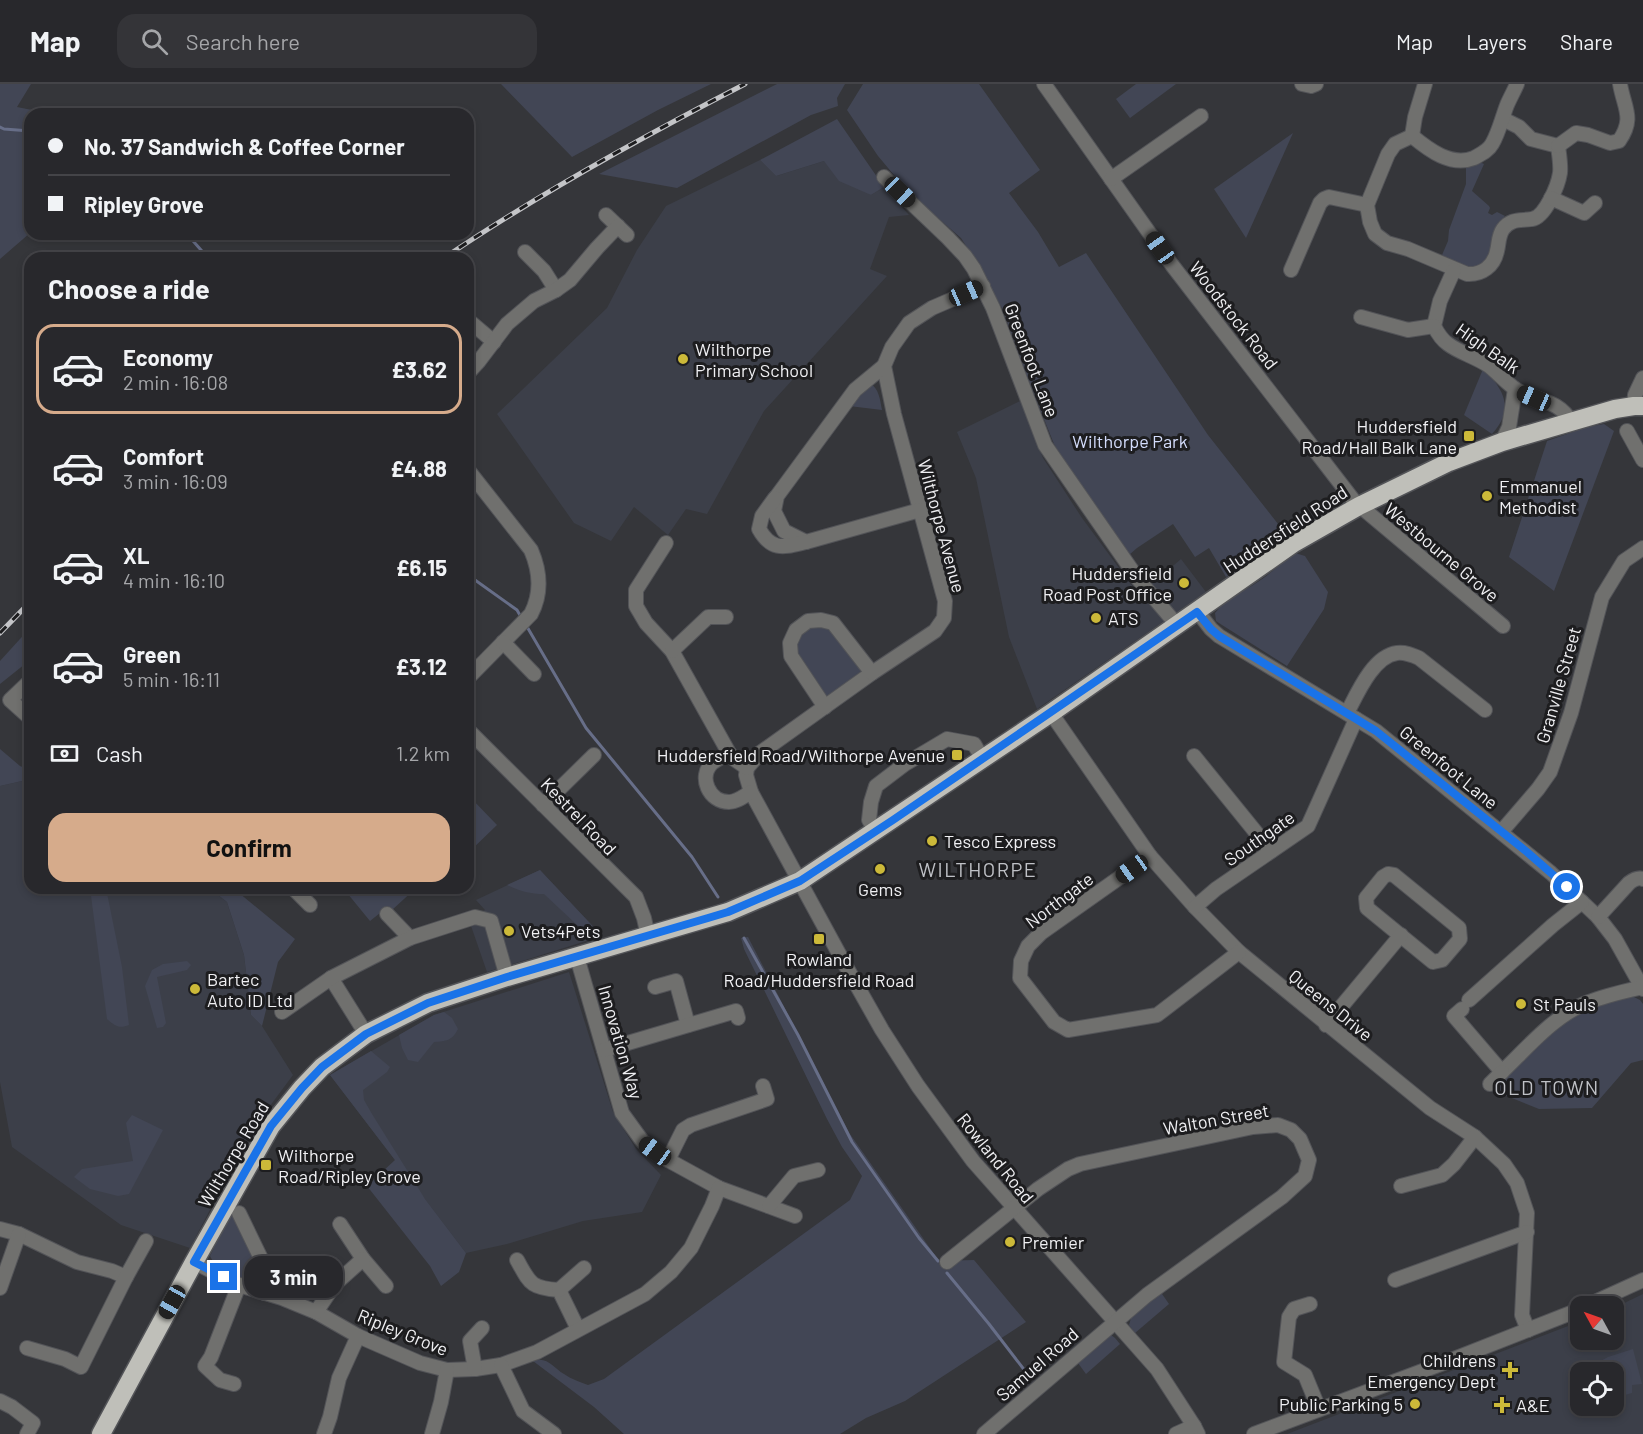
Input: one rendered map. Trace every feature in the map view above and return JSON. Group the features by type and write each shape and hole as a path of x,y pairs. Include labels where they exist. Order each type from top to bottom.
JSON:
{"highway":[{"name":"Huddersfield Road","path":"728,912 800,881 1051,713 1294,543 1359,506 1449,462 1502,442 1571,422 1639,406"},
{"name":"Wilthorpe Road","path":"101,1434 271,1126 322,1067 366,1034 428,1003 507,977 728,912"}],"street":[{"name":"Woodstock Road","path":"1044,84 1172,265 1359,506"},
{"path":"1302,84 1311,86 1316,84"},
{"path":"1412,136 1425,84"},
{"path":"1412,136 1437,154 1456,161 1468,160 1487,150 1492,144 1506,106 1518,84"},
{"path":"1558,146 1576,133 1610,143 1619,141 1625,131 1628,117 1620,84"},
{"path":"1111,179 1201,116"},
{"path":"1503,119 1519,127 1532,139 1558,146"},
{"path":"1412,136 1395,144 1388,154 1367,205 1375,234 1387,243 1425,255 1454,270 1474,275 1483,272 1493,261 1502,230 1507,224 1514,220 1536,218 1546,208 1560,173 1558,146"},
{"name":"Greenfoot Lane","path":"884,177 965,256 983,286 1045,445 1137,579 1177,625"},
{"path":"1291,270 1320,203 1324,199 1329,197 1367,205"},
{"path":"1551,198 1584,220 1595,203"},
{"path":"474,366 507,324 519,313 534,301 570,280 597,248 623,230 606,214"},
{"path":"525,252 544,271 556,290"},
{"name":"High Balk","path":"1454,270 1440,301 1434,326 1447,344 1482,361 1515,389 1554,404 1566,412 1571,422"},
{"path":"920,510 783,547 771,544 759,529 762,516 855,390 884,366 892,347 909,323 932,308 983,286"},
{"path":"1361,317 1408,330 1434,326"},
{"path":"474,325 494,342"},
{"name":"Wilthorpe Avenue","path":"747,768 760,753 935,631 944,618 945,601 894,414 884,366"},
{"path":"1639,406 1635,395 1643,378"},
{"name":"High Balk","path":"1502,442 1509,427 1515,389"},
{"path":"1627,431 1643,460"},
{"path":"474,478 531,550 539,582 535,606 531,614 474,672"},
{"path":"777,496 774,511 784,531 806,542"},
{"name":"Westbourne Grove","path":"1359,506 1503,626"},
{"path":"666,543 636,590 636,606 646,623 672,651 729,753 747,768 747,783 751,792 800,881"},
{"name":"Granville Street","path":"1502,832 1550,772 1571,713 1602,597 1624,561 1643,548"},
{"name":"Greenfoot Lane","path":"1197,612 1219,636 1376,731 1551,873 1598,917 1615,939 1642,988"},
{"path":"672,651 708,617 726,618"},
{"path":"825,707 791,656 790,643 796,630 808,621 820,620 833,623 872,673"},
{"path":"503,642 534,674"},
{"name":"Southgate","path":"1195,907 1216,889 1308,826 1362,684 1376,664 1395,653 1419,658 1485,710"},
{"path":"24,686 5,702 24,714"},
{"name":"Queens Drive","path":"1051,713 1150,856 1239,952 1430,1108 1475,1137 1504,1164 1517,1183 1527,1213 1522,1315 1528,1330"},
{"name":"Kestrel Road","path":"474,736 636,897 648,936"},
{"path":"876,831 869,820 876,786 905,764 947,739 974,744 982,758"},
{"path":"729,753 712,763 708,769 705,777 709,791 720,801 728,802 736,801 751,792"},
{"path":"543,805 594,755"},
{"path":"1194,756 1271,851"},
{"name":"Northgate","path":"1150,856 1041,933 1028,946 1021,961 1020,978 1054,1022 1068,1030 1157,1015 1239,952"},
{"path":"1388,873 1394,875 1459,928 1460,939 1442,960 1433,962 1401,935 1367,908 1366,898 1388,873"},
{"path":"1598,917 1629,883 1634,879 1643,879"},
{"name":"Rowland Road","path":"800,881 899,1057 966,1153 1157,1369 1196,1430"},
{"path":"299,894 310,904"},
{"path":"1502,1072 1454,1016 1553,925 1582,902"},
{"path":"387,914 410,938"},
{"path":"282,1012 331,978 410,938 475,917 491,921 507,977"},
{"path":"1326,1025 1401,935"},
{"name":"Innovation Way","path":"577,957 622,1113 643,1142 668,1160 719,1188 795,1216"},
{"path":"331,978 366,1034"},
{"path":"655,987 676,981 688,1025"},
{"path":"1490,1084 1533,1041 1575,1009 1584,1004 1642,988"},
{"path":"604,1050 736,1011 738,1018"},
{"path":"668,1160 683,1130 691,1125 767,1099 763,1086"},
{"name":"Walton Street","path":"946,1262 1056,1176 1080,1164 1253,1127 1278,1125 1290,1130 1300,1139 1309,1160 1305,1176 1282,1197 1147,1295 1114,1322"},
{"path":"1401,1186 1442,1175 1454,1164 1475,1137"},
{"path":"769,1206 794,1176 818,1170"},
{"name":"Ripley Grove","path":"194,1262 239,1285 282,1298 316,1312 358,1336 420,1363 447,1370 475,1369 501,1365 537,1352 645,1294 671,1272 691,1248 719,1188"},
{"path":"239,1213 267,1271 264,1293"},
{"path":"339,1224 363,1259 386,1286"},
{"path":"0,1229 19,1234 77,1262 126,1277"},
{"path":"1395,1280 1527,1232"},
{"path":"0,1288 19,1234"},
{"path":"27,1347 65,1359 81,1367 146,1241"},
{"path":"316,1312 335,1284 363,1259"},
{"path":"517,1260 530,1282 544,1289 559,1290 584,1268"},
{"path":"1608,1296 1643,1280"},
{"path":"234,1384 220,1380 205,1366 211,1357 239,1285"},
{"path":"559,1290 578,1329"},
{"path":"1310,1304 1294,1309 1289,1317 1284,1362 1305,1375 1319,1409"},
{"path":"1254,1434 1570,1313"},
{"name":"Samuel Road","path":"984,1434 1114,1322"},
{"path":"475,1369 470,1341 482,1328"},
{"path":"324,1434 339,1378 358,1336"},
{"path":"501,1365 524,1411 554,1434"},
{"path":"432,1434 447,1370"},
{"path":"0,1401 33,1423 27,1434"},
{"path":"1176,1434 1196,1430"}],"shaded area":[{"name":"Wilthorpe Primary School","path":"760,160 776,176 824,161 871,195 884,187 909,215 889,217 870,269 887,276 764,411 707,514 686,509 668,535 634,507 611,541 574,523 497,414 607,308 637,250 666,206"},
{"path":"1020,401 1043,458 1082,518 1139,595 1181,559 1206,592 1037,709 1009,637 976,478 957,432"},
{"path":"24,782 24,894 217,894 227,902 244,955 251,1015 262,1026 293,1075 250,1133 190,1248 121,1225 12,1147 0,1082 0,786"},
{"path":"540,870 602,936 487,972 470,923 475,914 485,910 476,900"},
{"path":"569,972 613,1112 636,1149 661,1175 642,1212 583,1221 507,1244 466,1253 330,1075 434,1015"},
{"path":"1643,1294 1643,1434 1287,1434 1570,1325 1570,1350 1624,1350 1624,1303"}],"green space":[{"path":"0,84 31,84 17,107 24,108 24,238 0,259"},
{"path":"501,84 711,84 572,157"},
{"path":"777,84 845,84 837,98 838,106 811,115 677,188 599,174"},
{"name":"Wilthorpe Park","path":"863,84 979,84 1040,170 1009,193 1038,232 1059,267 1086,253 1208,435 1286,534 1226,577 1209,548 1195,557 1173,524 1129,555 1054,444 1003,310 979,266 961,238 909,193 878,156 847,110"},
{"path":"1136,84 1176,84 1130,118 1116,99"},
{"path":"837,119 884,187 871,195 839,181 824,161 776,176 760,160"},
{"path":"1293,133 1246,238 1214,189"},
{"path":"1475,160 1484,164 1472,191 1489,206 1488,213 1492,215 1497,212 1505,216 1495,228 1491,258 1482,266 1469,268 1442,255 1466,184 1466,166"},
{"path":"1483,369 1496,384 1504,400 1503,416 1492,434 1464,415"},
{"path":"870,383 877,391 882,410 849,406"},
{"path":"1604,424 1614,431 1554,591 1509,557 1547,441 1587,427"},
{"path":"1295,553 1305,556 1328,592 1324,609 1287,666 1216,621 1215,613 1226,602 1265,577"},
{"path":"808,625 830,627 863,670 825,699 795,655 798,633"},
{"path":"24,635 24,665 0,684 0,661"},
{"path":"0,749 24,768 24,782 0,786"},
{"path":"474,801 497,825 474,847"},
{"path":"540,870 602,936 592,939 544,894 525,892 507,885"},
{"path":"91,894 107,894 122,967 129,1025 117,1026 107,1019"},
{"path":"217,894 240,894 295,939 278,962 262,1026 251,1015 244,955 227,902"},
{"path":"348,894 409,894 392,910 385,909 370,921"},
{"path":"748,937 850,1134 939,1261 974,1260 1026,1322 905,1401 866,1418 840,1434 624,1434 594,1407 533,1361 546,1361 567,1376 588,1385 604,1379 850,1200 862,1176 842,1147 827,1119 744,949 741,938"},
{"path":"187,961 191,965 187,970 157,977 166,1023 163,1027 157,1028 145,986 152,970 163,964"},
{"path":"1632,996 1643,1004 1643,1060 1631,1063 1592,1108 1539,1109 1492,1090 1536,1043 1585,1008"},
{"path":"444,1012 452,1018 458,1029 456,1033 448,1040 434,1042 418,1062 408,1060 399,1035 434,1015"},
{"path":"371,1051 390,1067 387,1072 363,1090 364,1100 425,1199 466,1253 459,1272 441,1286 430,1266 367,1186 395,1160 330,1075"},
{"path":"132,1115 163,1130 129,1194 118,1196 90,1189 74,1177 82,1169 133,1161 126,1123"},
{"path":"232,1215 236,1218 258,1271 260,1280 256,1283 224,1270 213,1262 210,1256"},
{"path":"1160,1291 1169,1304 1135,1333 1129,1325 1132,1315"},
{"path":"1111,1335 1120,1344 1086,1374 1078,1363 1106,1336"},
{"path":"1633,1349 1642,1384 1632,1385 1632,1393 1624,1395 1624,1362 1599,1362"}],"waterway":[{"path":"0,127 24,131"},
{"path":"192,240 203,252"},
{"path":"474,579 517,610 521,617"},
{"path":"526,625 586,728 692,857 718,897"},
{"path":"744,938 798,1035 852,1142 919,1238 938,1261"},
{"path":"947,1273 1029,1376"}],"railway":[{"path":"474,238 592,166 745,84"},
{"path":"453,252 471,240"},
{"path":"0,633 24,608"}],"place":[{"name":"Wilthorpe Primary School","path":"683,359"},
{"name":"Huddersfield Road/Hall Balk Lane","path":"1469,436"},
{"name":"Emmanuel Methodist","path":"1487,496"},
{"name":"Huddersfield Road Post Office","path":"1184,583"},
{"name":"ATS","path":"1096,618"},
{"name":"Huddersfield Road/Wilthorpe Avenue","path":"957,755"},
{"name":"Tesco Express","path":"932,841"},
{"name":"Gems","path":"880,869"},
{"name":"Vets4Pets","path":"509,931"},
{"name":"Rowland Road/Huddersfield Road","path":"819,939"},
{"name":"Bartec Auto ID Ltd","path":"195,989"},
{"name":"St Pauls","path":"1521,1004"},
{"name":"Wilthorpe Road/Ripley Grove","path":"266,1165"},
{"name":"Premier","path":"1010,1242"},
{"name":"Childrens Emergency Dept","path":"1510,1370"},
{"name":"Public Parking 5","path":"1415,1404"},
{"name":"A&E","path":"1502,1405"}],"district":[{"name":"WILTHORPE","path":"978,869"},
{"name":"OLD TOWN","path":"1547,1087"}],"route":[{"path":"224,1277 194,1262 248,1164 271,1126 302,1088 322,1067 366,1034 428,1003 507,977 728,912 800,881 1197,612 1219,636 1376,731 1527,852 1567,887"}]}
